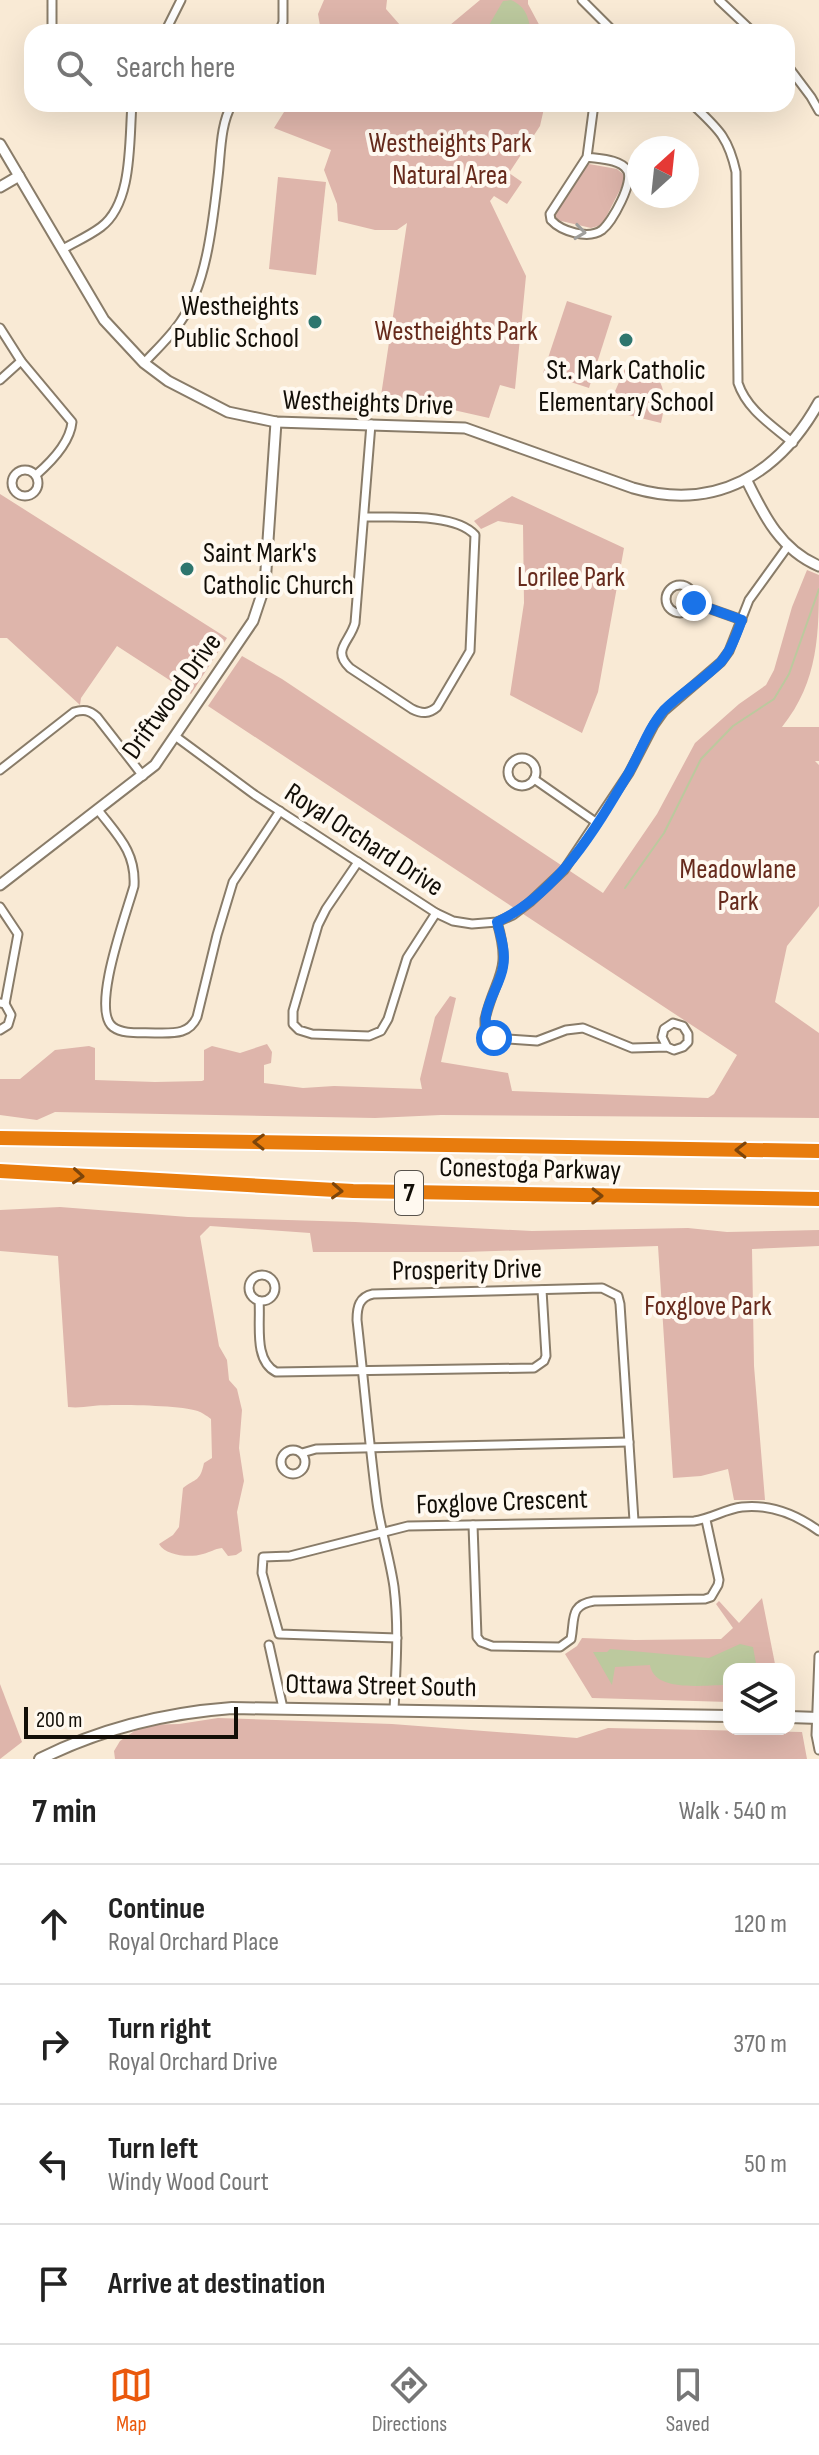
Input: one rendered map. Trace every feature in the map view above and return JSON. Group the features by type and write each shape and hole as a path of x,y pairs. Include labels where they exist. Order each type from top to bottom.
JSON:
{"highway":[{"name":"Conestoga Parkway","path":"0,1138 819,1151"},
{"name":"Conestoga Parkway","path":"0,1171 353,1191 819,1199"}],"main road":[{"name":"Ottawa Street South","path":"40,1759 79,1740 152,1718 232,1708 723,1716"},
{"path":"795,1717 818,1718"}],"street":[{"path":"52,0 52,24"},
{"path":"169,24 181,0"},
{"path":"282,24 283,0"},
{"path":"582,0 606,24"},
{"path":"719,0 744,24"},
{"path":"795,73 815,94 819,111"},
{"path":"63,249 102,227 123,196 131,112"},
{"path":"144,363 182,320 199,279 211,240 224,126 229,112"},
{"path":"587,157 622,165 630,177 629,185 607,225 595,233 581,234 558,227 551,220 552,209 587,157 593,112"},
{"path":"701,112 722,132 736,172 738,383 743,397 753,409 793,443"},
{"name":"Westheights Drive","path":"0,144 104,320 144,363 168,381 228,412 276,422 465,428 654,494 681,496 717,491 747,481 774,462 793,443 819,402"},
{"path":"0,187 19,176"},
{"path":"0,328 21,361 72,422 69,434 50,463 36,475"},
{"path":"0,380 21,361"},
{"name":"Driftwood Drive","path":"0,885 155,765 253,621 265,585 276,422"},
{"path":"364,517 444,520 459,523 475,535 470,651 437,707 428,712 412,709 343,661 342,647 355,623 371,424"},
{"path":"747,481 774,531 802,558 819,566"},
{"path":"667,1047 632,1048 583,1028 566,1030 537,1041 494,1038 488,1034 485,1019 504,967 504,949 497,922 530,902 564,870 629,773 664,711 721,662 729,651 756,589 788,546"},
{"path":"694,603 742,620"},
{"path":"0,770 74,712 82,710 91,711 97,717 143,776"},
{"name":"Royal Orchard Drive","path":"175,736 280,811 436,913 453,921 472,924 497,922"},
{"path":"534,779 597,823"},
{"path":"98,810 127,847 135,870 134,886 104,998 105,1017 110,1025 122,1031 175,1033 194,1025 233,882 280,811"},
{"path":"358,862 318,925 293,1011 293,1024 299,1030 312,1034 369,1036 381,1031 388,1019 407,958 436,913"},
{"path":"0,907 18,934 3,1004 11,1015 11,1021 0,1030"},
{"name":"Prosperity Drive","path":"394,1710 397,1638 393,1584 370,1447 357,1313 362,1298 368,1295 602,1288 618,1296 634,1521"},
{"path":"259,1301 263,1360 271,1370 534,1368 546,1356 542,1290"},
{"path":"302,1453 316,1449 370,1447 629,1442"},
{"name":"Foxglove Crescent","path":"397,1638 279,1634 262,1573 263,1557 290,1556 408,1526 706,1520 742,1507 791,1514 819,1531"},
{"path":"473,1525 477,1637 492,1646 560,1647 571,1639 574,1612 582,1604 711,1597 719,1580 706,1520"},
{"path":"269,1645 283,1708"},
{"path":"819,1656 816,1735 819,1750"}],"green space":[{"path":"324,0 387,0 386,9 399,24 320,24 318,14"},
{"path":"480,0 528,0 539,24 451,24"},
{"path":"284,112 543,112 540,126 509,173 522,182 507,204 494,196 490,201 526,276 515,389 500,385 489,418 449,409 379,409 407,223 397,230 375,230 338,221 337,204 324,170 331,150 274,128"},
{"path":"589,164 617,169 625,180 602,225 591,228 557,220 554,212"},
{"path":"278,177 326,182 316,275 269,269"},
{"path":"567,301 612,316 589,388 543,373"},
{"path":"630,357 649,369 660,383 664,400 661,423 612,411 609,405"},
{"path":"0,494 227,638 191,694 117,646 81,698 80,705 7,638 0,638"},
{"name":"Lorilee Park","path":"512,496 624,548 598,692 582,733 510,695 524,603 523,525 498,521 481,529 474,521"},
{"name":"Meadowlane Park","path":"807,570 819,575 814,656 803,692 782,727 819,727 819,761 815,761 819,765 819,906 787,946 775,1002 819,1033 819,1118 441,1115 375,1118 55,1112 37,1120 0,1115 0,1079 20,1079 55,1050 89,1046 95,1048 95,1080 202,1081 204,1050 212,1046 240,1053 267,1044 272,1052 271,1063 264,1065 264,1083 303,1088 422,1089 420,1079 435,1017 450,996 456,998 441,1062 508,1073 512,1091 708,1098 714,1094 737,1055 208,706 242,656 282,679 603,893 657,814 695,743 766,685 774,670 792,607"},
{"name":"Foxglove Park","path":"60,1207 188,1217 532,1231 688,1228 727,1232 819,1230 819,1246 752,1249 754,1366 765,1500 734,1500 728,1469 701,1476 673,1478 658,1246 465,1252 313,1252 310,1233 210,1226 200,1236 219,1346 227,1360 229,1380 237,1389 242,1410 239,1448 244,1481 237,1512 242,1551 228,1556 222,1548 192,1556 167,1551 159,1544 179,1527 183,1488 197,1479 204,1463 212,1458 211,1419 201,1412 164,1406 68,1407 58,1256 0,1251 0,1210"},
{"path":"762,1598 775,1663 723,1663 723,1702 592,1698 565,1654 582,1638 721,1639 733,1628 716,1604 719,1601 739,1623"},
{"path":"0,1684 22,1742 0,1759"},
{"path":"218,1718 392,1724 577,1738 608,1728 723,1730 723,1735 795,1735 795,1732 802,1732 807,1759 115,1759 114,1751 120,1741 143,1725"}],"shaded area":[{"path":"511,0 520,6 530,24 490,24 503,1"},
{"path":"740,1644 753,1647 756,1663 723,1663 723,1685 696,1686 661,1680 650,1665 615,1667 612,1685 593,1652 607,1652 610,1649 709,1658"}],"waterway":[{"path":"625,888 664,833 701,759 733,726 774,699 789,674 819,589"}],"place":[{"name":"Westheights Public School","path":"315,322"},
{"name":"St. Mark Catholic Elementary School","path":"626,340"},
{"name":"Saint Mark's Catholic Church","path":"187,569"}],"route":[{"path":"494,1038 488,1034 485,1019 504,967 504,949 497,922 530,902 564,870 629,773 664,711 721,662 735,639 742,620 694,603"}],"park label":[{"name":"Westheights Park Natural Area","path":"450,159"},
{"name":"Westheights Park","path":"456,331"}]}
